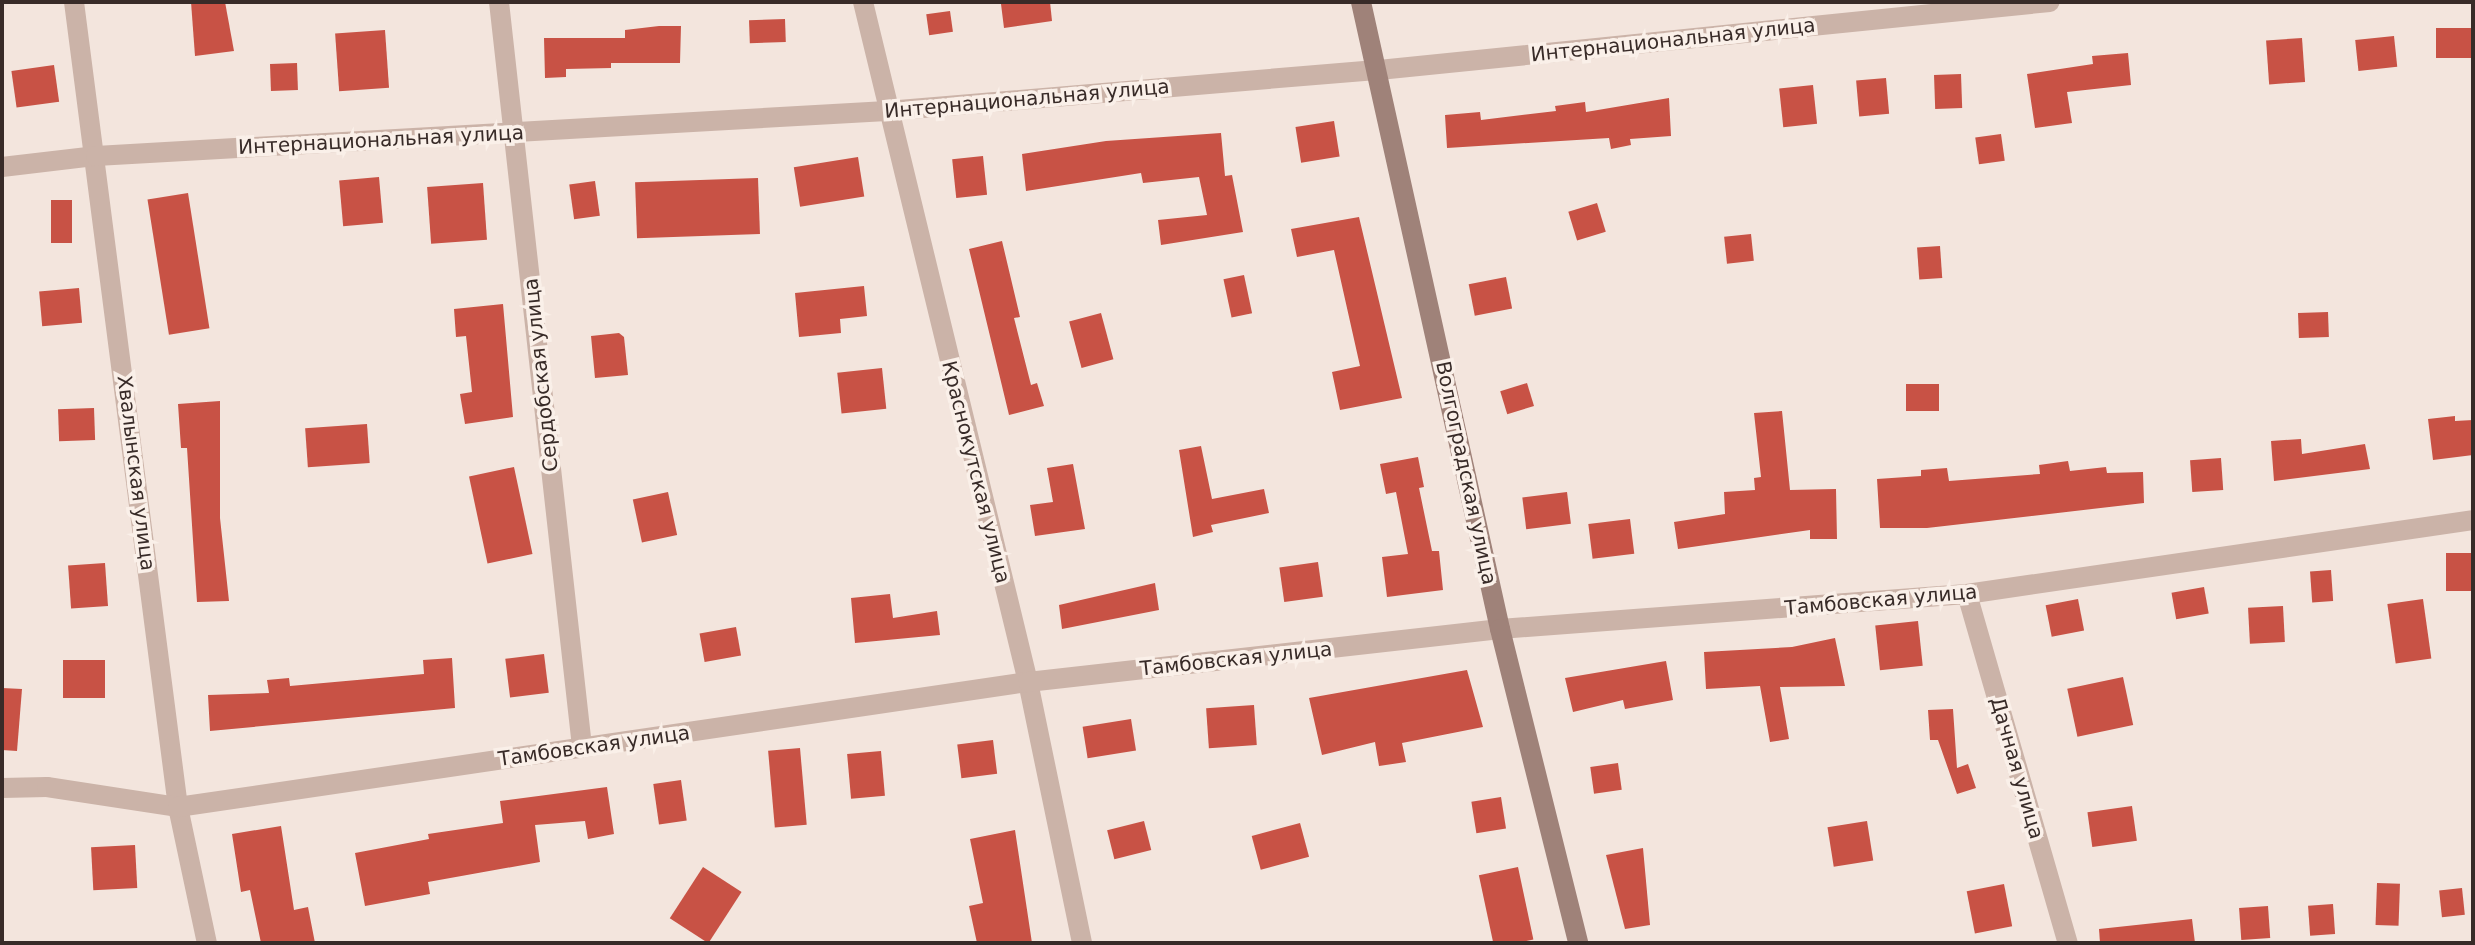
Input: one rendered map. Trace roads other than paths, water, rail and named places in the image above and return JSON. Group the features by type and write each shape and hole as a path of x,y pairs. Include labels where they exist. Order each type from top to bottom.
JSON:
{"street":[{"name":"Хвалынская улица","path":"74,2 178,807 207,943"},
{"name":"Сердобская улица","path":"499,2 582,747"},
{"name":"Краснокутская улица","path":"863,2 1028,682 1082,943"},
{"name":"Волгоградская улица","path":"1361,2 1379,70 1500,629 1578,943"},
{"name":"Интернациональная улица","path":"2,167 96,156 887,111 1379,70 2050,2"},
{"name":"Тамбовская улица","path":"2,788 47,787 178,807 1028,682 1500,629 1967,594 2473,520"},
{"name":"Дачная улица","path":"1967,594 2068,943"}]}
